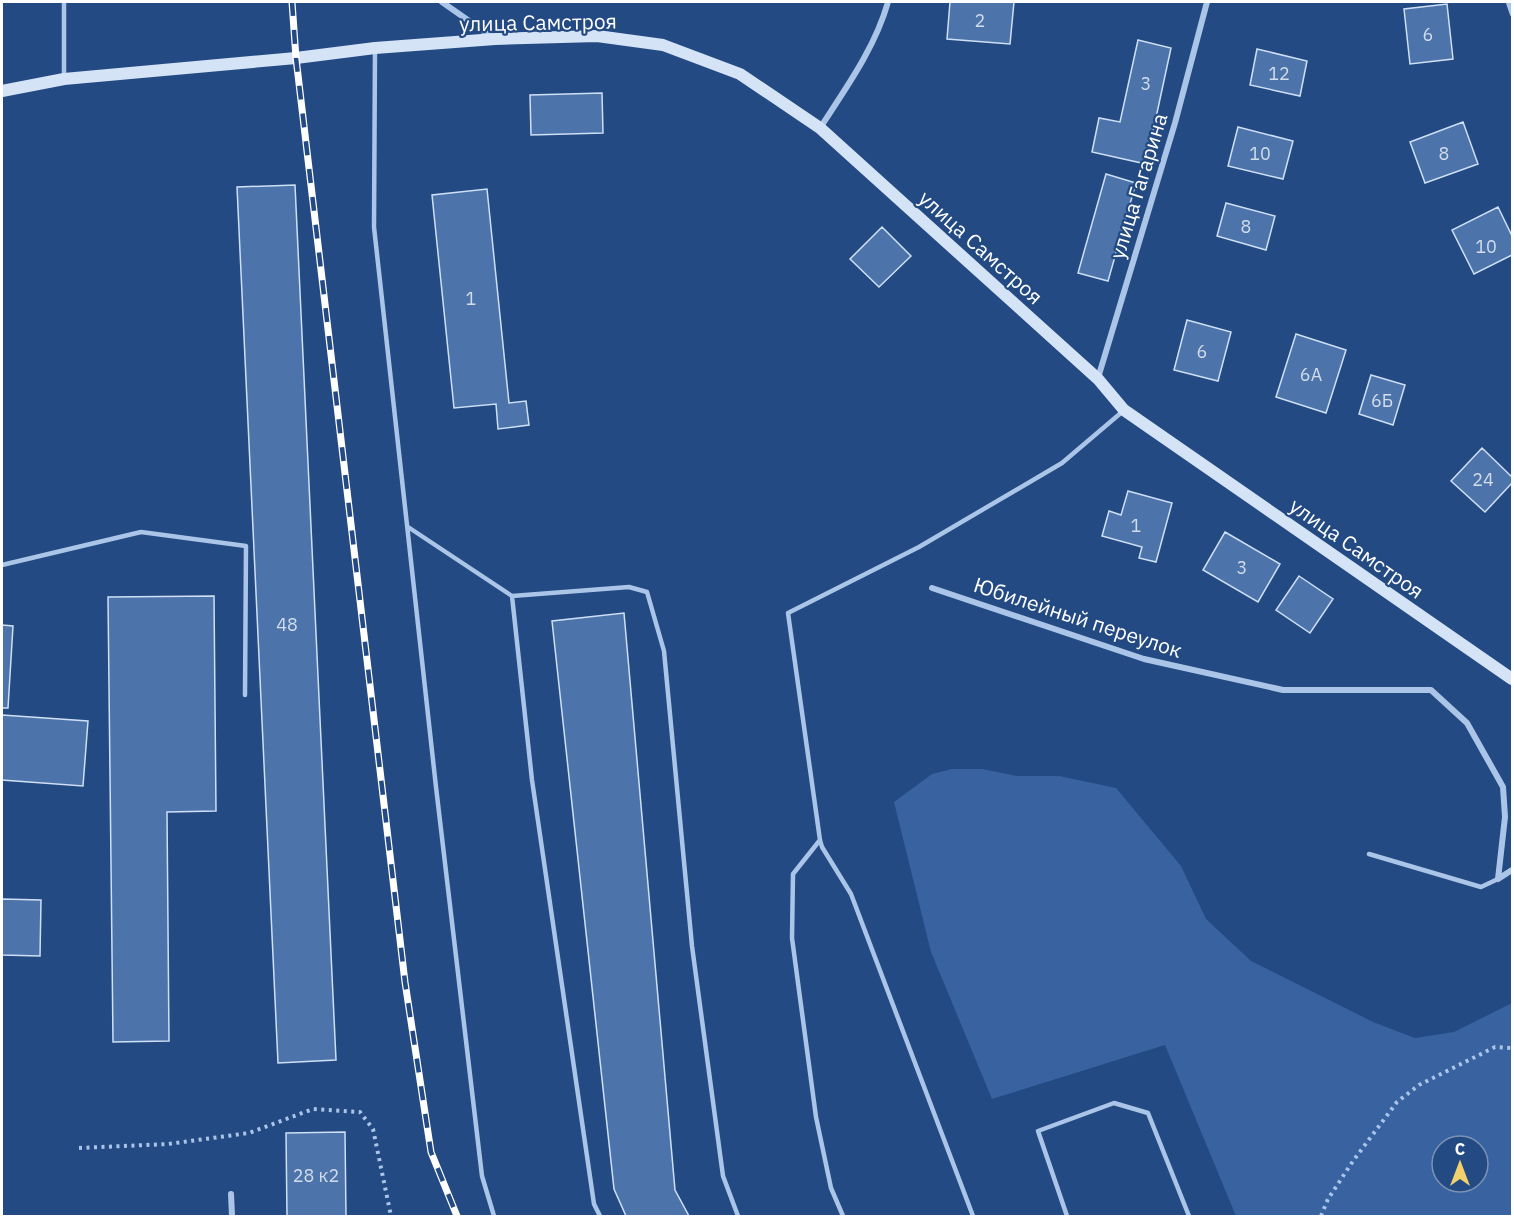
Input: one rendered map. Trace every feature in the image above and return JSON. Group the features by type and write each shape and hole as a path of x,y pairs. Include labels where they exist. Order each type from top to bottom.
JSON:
{"street":[{"path":"442,2 495,39"},
{"path":"820,128 859,69 888,2"},
{"name":"улица Гагарина","path":"1098,378 1175,123 1207,2"},
{"name":"улица Самстроя","path":"2,91 64,79 296,58 375,48 495,39 597,36 663,45 740,74 820,128 1098,378 1124,410 1512,679"},
{"name":"Юбилейный переулок","path":"932,588 1144,659 1283,690 1431,690 1467,723 1503,787 1505,817 1498,879"},
{"path":"1498,879 1512,870"},
{"path":"231,1194 232,1216"}],"lane":[{"path":"64,2 64,79"},
{"path":"1508,2 1512,14"},
{"path":"375,48 375,227 407,527 482,1176 494,1216"},
{"path":"973,1216 851,894 822,848 788,613 919,547 1062,463 1124,410"},
{"path":"407,527 512,596 629,587 647,592 664,651 692,946 723,1176 738,1216"},
{"path":"2,565 141,532 246,546 245,695"},
{"path":"512,596 532,780 563,1001 594,1204 600,1216"},
{"path":"820,840 793,874 792,938 816,1117 831,1188 843,1216"},
{"path":"1369,854 1481,887 1498,879"},
{"path":"1067,1216 1038,1131 1114,1103 1148,1113 1189,1216"}],"path":[{"path":"1322,1216 1328,1199 1353,1161 1397,1102 1419,1085 1495,1047 1512,1048"},
{"path":"79,1148 168,1144 249,1133 313,1109 360,1112 373,1129 391,1216"}],"shaded area":[{"path":"952,769 982,769 1017,776 1059,776 1116,788 1181,866 1206,919 1251,961 1373,1022 1415,1038 1454,1032 1512,1003 1512,1216 1236,1216 1165,1045 992,1099 931,952 894,802 932,774"}],"building":[{"path":"950,2 1014,2 1010,44 947,39"},
{"path":"1447,4 1453,59 1410,64 1404,9"},
{"path":"1138,40 1171,48 1146,164 1092,152 1099,118 1120,122"},
{"path":"1257,49 1307,61 1300,96 1250,85"},
{"path":"602,93 603,133 531,135 530,95"},
{"path":"1463,122 1478,164 1425,183 1410,142"},
{"path":"1238,127 1293,141 1283,179 1228,166"},
{"path":"1106,174 1136,183 1108,281 1078,273"},
{"path":"295,185 336,1060 278,1063 237,187"},
{"path":"487,189 509,403 526,401 529,425 498,429 496,404 454,408 432,195"},
{"path":"1226,203 1275,216 1266,250 1217,236"},
{"path":"1498,207 1512,236 1512,255 1474,274 1452,230"},
{"path":"882,227 911,256 879,287 850,259"},
{"path":"1187,320 1231,332 1218,381 1174,370"},
{"path":"1296,334 1346,350 1326,413 1276,397"},
{"path":"1371,375 1405,385 1393,425 1359,414"},
{"path":"1482,448 1512,477 1512,483 1485,512 1451,481"},
{"path":"1128,491 1172,503 1156,562 1139,558 1142,547 1102,536 1109,511 1121,515"},
{"path":"1225,532 1280,564 1258,602 1203,570"},
{"path":"1299,576 1333,599 1310,633 1276,610"},
{"path":"214,596 216,811 167,812 169,1041 113,1042 108,597"},
{"path":"624,613 675,1190 689,1216 626,1216 614,1189 552,621"},
{"path":"2,625 13,626 8,708 2,708"},
{"path":"2,715 88,721 83,786 2,780"},
{"path":"2,899 41,900 40,956 2,955"},
{"path":"345,1132 346,1216 287,1216 286,1133"}],"railway":[{"path":"292,2 296,58 405,982 431,1152 457,1216"}]}
